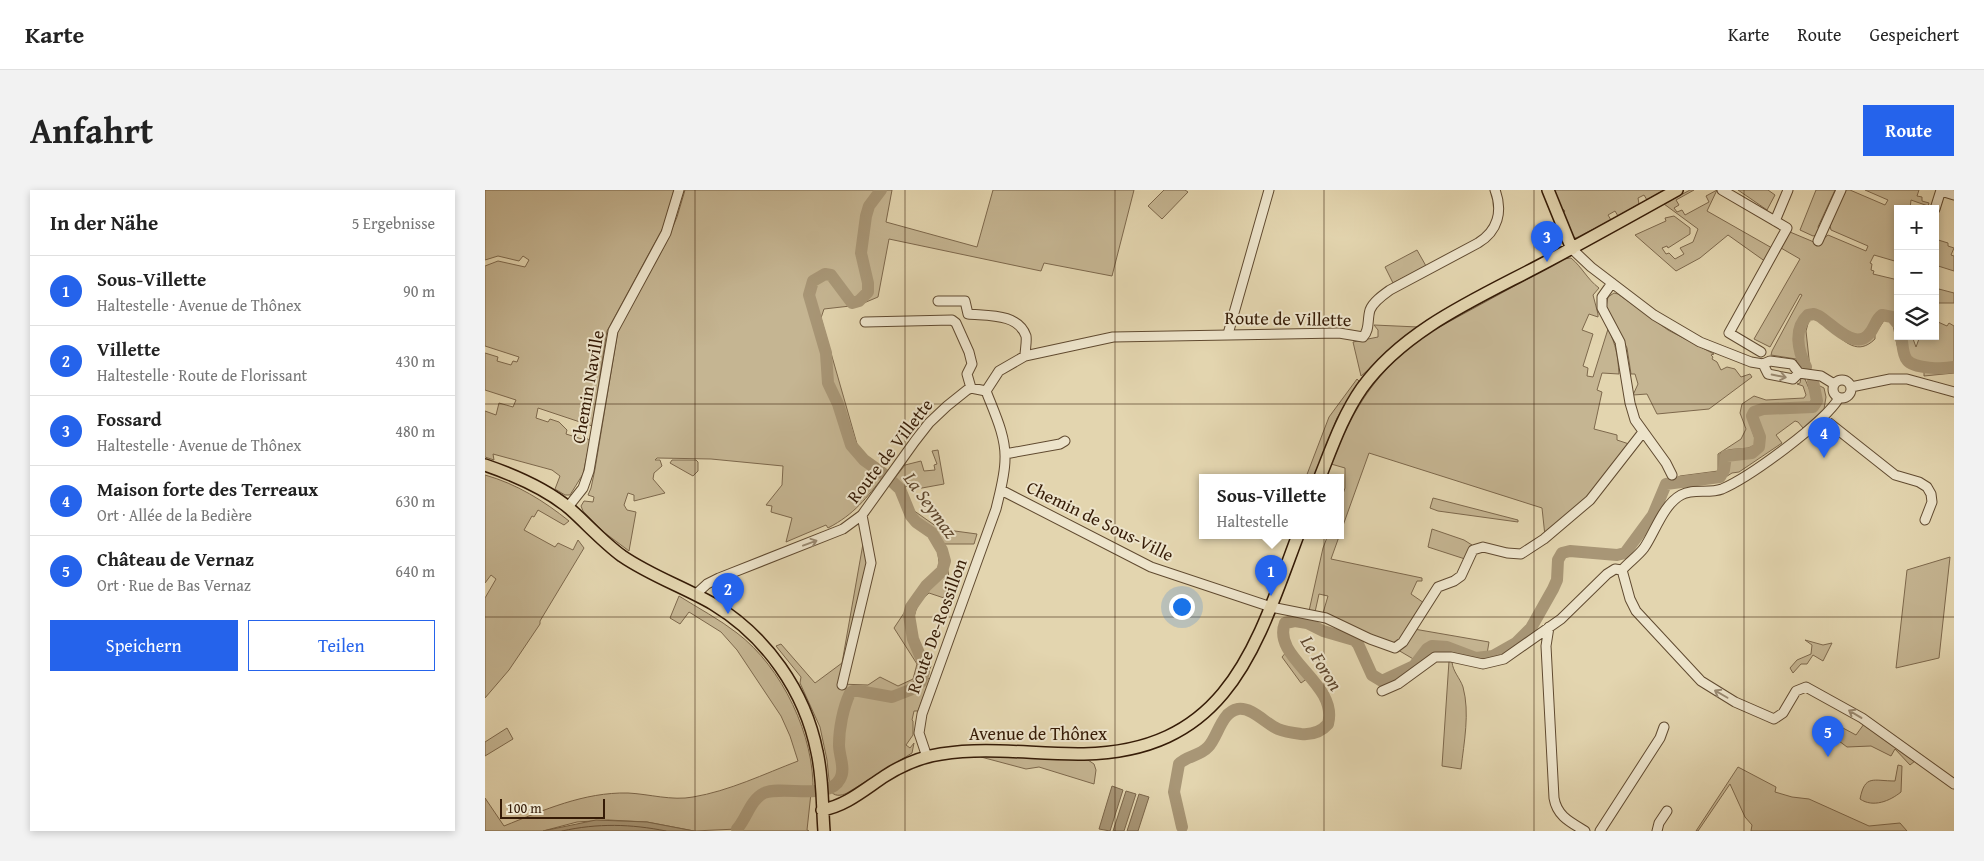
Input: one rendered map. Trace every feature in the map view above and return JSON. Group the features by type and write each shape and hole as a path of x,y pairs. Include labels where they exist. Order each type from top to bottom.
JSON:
{"main road":[{"path":"1548,190 1572,249"},
{"path":"1321,474 1351,405 1362,388 1386,360 1432,324 1677,190"},
{"path":"485,465 533,485 568,508 606,544 622,556 695,594 735,619 764,646 774,658 800,701 813,732 817,752 824,831"},
{"name":"Avenue de Thônex","path":"823,807 837,806 885,776 927,757 976,750 1066,754 1123,751 1157,741 1196,719 1223,694 1244,665 1260,634 1296,539"},
{"path":"817,831 823,807"}],"street":[{"name":"Chemin Naville","path":"568,508 583,488 589,471 613,331 665,233 679,190"},
{"path":"1228,334 1269,190"},
{"name":"Route de Villette","path":"986,391 999,371 1025,356 1113,337 1339,333 1361,337 1367,331 1370,311 1379,298 1390,290 1486,237 1495,226 1499,213 1495,190"},
{"path":"1722,190 1787,228 1729,333 1761,352"},
{"path":"1775,221 1788,190"},
{"path":"1818,240 1841,190"},
{"path":"1936,205 1941,190 1954,195"},
{"path":"1572,249 1611,283 1654,315 1700,342 1738,358 1763,364 1771,360 1792,364 1799,373 1821,376 1834,384"},
{"path":"1611,283 1602,297 1601,308 1620,342 1630,403 1635,420 1666,463 1672,475"},
{"path":"938,301 965,300 968,314 996,316 1016,322 1026,336 1025,356"},
{"path":"865,322 952,320 969,352 972,364 967,374 971,388 986,391"},
{"path":"1763,364 1768,374 1793,378 1799,373"},
{"path":"1851,387 1886,380 1907,379 1954,392"},
{"path":"1382,691 1398,684 1435,657 1451,657 1479,664 1501,660 1564,616 1603,576 1613,570 1622,570 1642,550 1656,525 1679,496 1690,492 1716,490 1725,487 1765,462 1823,418 1832,410 1839,398 1848,396 1851,392 1849,382 1839,380 1834,384"},
{"path":"1834,384 1834,393 1839,398"},
{"name":"Route de Villette","path":"695,594 713,581 843,529 862,515 929,423 962,392 971,388"},
{"name":"Route De-Rossillon","path":"927,757 919,732 922,714 996,509 1001,490 1005,454 999,424 986,391"},
{"path":"1823,418 1895,475 1919,482 1927,487 1931,494 1932,502 1925,520"},
{"name":"Chemin de Sous-Ville","path":"1001,490 1151,567 1271,607 1327,618 1395,648 1400,646 1437,587 1454,581 1461,576 1473,550 1483,546 1507,553 1521,554 1544,539 1590,500 1643,432"},
{"path":"1005,454 1060,444 1065,441"},
{"path":"842,685 871,563 862,515"},
{"path":"1622,570 1630,599 1636,611 1694,674 1707,685 1735,702 1775,718 1783,714 1796,691 1806,687 1856,714 1954,784"},
{"path":"1549,627 1546,646 1555,802 1561,816 1585,831"},
{"path":"1600,831 1660,738 1663,727"},
{"path":"1657,831 1659,823 1667,811"}],"shaded area":[{"path":"485,190 674,190 666,222 607,331 592,426 538,408 536,418 548,422 550,419 559,422 567,430 566,434 582,439 584,436 590,441 583,474 570,495 565,495 555,489 560,476 552,470 493,454 494,460 485,457 485,411 496,415 499,403 513,407 516,400 485,390 485,353 498,357 497,361 511,365 513,361 517,362 519,357 485,346 485,266 498,261 525,267 529,260 523,256 519,261 498,256 485,260"},
{"path":"685,190 892,190 886,222 977,247 993,190 1134,190 1112,276 1044,263 1041,271 889,239 878,297 859,305 824,309 821,318 859,451 857,454 873,470 884,476 846,517 828,528 826,525 786,542 792,518 771,512 772,506 766,505 782,485 783,466 711,459 657,458 655,460 660,460 662,466 654,473 653,479 665,493 634,501 634,495 628,493 624,505 627,510 636,512 629,551 605,533 583,511 581,506 584,501 593,502 594,497 588,495 595,469 618,330 666,243 677,217"},
{"path":"1164,190 1185,190 1188,192 1162,219 1148,206"},
{"path":"1554,190 1664,190 1647,200 1644,195 1638,198 1639,204 1618,216 1615,211 1608,215 1611,220 1576,238 1572,236 1563,213 1565,211 1561,207"},
{"path":"1690,190 1694,190 1676,200 1679,205 1674,208 1677,212 1682,210 1685,215 1709,202 1706,196 1717,190 1707,211 1772,248 1766,262 1728,235 1700,258 1676,271 1635,235 1666,221 1665,218 1674,216 1690,228 1690,234 1668,248 1667,246 1662,248 1666,254 1669,253 1675,259 1684,254 1680,248 1693,242 1698,229 1664,204"},
{"path":"1738,190 1768,190 1775,195 1767,210"},
{"path":"1816,190 1835,190 1818,227 1817,235 1813,236 1800,230"},
{"path":"1845,190 1850,190 1885,205 1888,200 1865,190 1919,190 1917,196 1922,197 1922,201 1929,203 1925,205 1911,200 1910,205 1894,205 1894,261 1874,255 1870,263 1872,264 1871,270 1874,271 1873,274 1894,279 1894,329 1893,324 1885,319 1875,334 1875,339 1869,344 1857,347 1841,339 1815,318 1809,320 1806,331 1810,368 1798,365 1796,359 1771,355 1802,295 1800,294 1770,347 1754,339 1800,259 1781,248 1790,232 1821,245 1823,239 1828,235 1866,251 1868,246 1831,230 1830,226"},
{"path":"1939,240 1948,243 1948,246 1954,248 1951,255 1954,256 1954,271 1939,266"},
{"path":"1417,250 1426,266 1393,283 1385,267"},
{"path":"1571,258 1599,288 1593,295 1598,317 1589,314 1582,330 1593,334 1583,366 1588,368 1587,376 1593,377 1608,329 1615,345 1619,374 1602,373 1597,390 1602,392 1594,429 1617,435 1617,440 1629,444 1594,490 1545,536 1542,508 1369,453 1344,523 1345,468 1331,464 1359,405 1370,389 1397,359 1432,331 1564,259"},
{"path":"1939,289 1954,293 1954,303 1939,303"},
{"path":"1614,293 1668,330 1714,354 1711,355 1712,359 1717,362 1721,370 1727,367 1735,369 1741,377 1750,374 1752,377 1709,409 1657,414 1647,394 1633,395 1638,384 1635,374 1631,374 1627,348 1606,307 1608,297"},
{"path":"1939,322 1947,326 1949,323 1954,326 1954,373 1924,376 1924,371 1915,369 1904,360 1896,340 1913,340 1916,347 1919,340 1939,340"},
{"path":"1374,325 1418,327 1361,376 1353,342 1378,337 1378,330"},
{"path":"1801,378 1805,379 1813,398 1809,405 1758,407 1750,411 1749,419 1756,444 1752,447 1724,451 1720,454 1720,471 1716,475 1675,479 1680,476 1718,471 1718,454 1741,439 1746,429 1740,413 1742,404 1754,396 1766,400 1804,398 1806,395 1803,386 1797,384 1800,383"},
{"path":"1357,379 1359,381 1337,418 1315,474 1307,474 1329,417"},
{"path":"1818,385 1824,388 1826,397 1824,409 1803,428 1795,421 1776,435 1782,443 1739,472 1732,473 1724,478 1727,459 1751,456 1760,452 1763,448 1763,438 1756,417 1757,413 1764,411 1814,410 1819,405"},
{"path":"938,450 944,484 911,490 907,486 903,489 894,479 905,465 921,461 924,471 935,470 934,465 937,464 932,451"},
{"path":"672,460 696,460 698,462 698,471 693,476 670,463"},
{"path":"485,475 508,483 530,494 569,521 564,525 538,510 524,530 555,547 558,543 573,550 578,540 584,548 540,621 540,624 509,670 485,698 485,598 496,579 491,575 485,583"},
{"path":"1433,498 1518,520 1518,522 1438,511 1430,508"},
{"path":"913,510 940,529 977,534 974,544 944,544 949,578 944,598 929,593 916,610 914,619 917,638 931,666 926,678 930,679 918,711 914,711 912,720 913,735 906,745 910,748 914,743 912,753 847,793 836,795 830,790 827,760 820,727 800,683 801,677 776,646 781,644 815,683 842,663 864,538 867,562 839,684 868,685 880,677 898,686 913,679 917,664 894,628 916,595 941,578 937,546 908,515"},
{"path":"1432,529 1464,540 1472,545 1465,559 1428,547"},
{"path":"1326,539 1338,539 1331,559 1422,578 1422,581 1417,581 1411,594 1424,603 1398,643 1391,644 1323,613 1328,596 1319,594 1315,612 1309,611"},
{"path":"1950,557 1939,658 1896,668 1907,570"},
{"path":"679,596 716,618 753,647 768,664 793,704 802,726 812,771 813,793 811,793 807,830 809,831 738,831 737,829 694,831 647,822 608,820 577,822 543,831 485,831 485,798 504,826 565,803 596,795 628,793 669,798 693,797 720,791 798,761 781,716 737,650 721,632 689,612 680,624 670,618"},
{"path":"1414,629 1489,642 1487,654 1472,655 1441,642 1434,642 1427,644 1415,660 1398,650"},
{"path":"1805,640 1823,645 1832,643 1823,661 1813,655 1807,664 1801,664 1793,673 1790,668 1797,660 1811,654 1812,645"},
{"path":"1288,650 1311,676 1301,683 1282,657"},
{"path":"1449,661 1452,662 1463,687 1465,697 1466,728 1461,769 1442,766"},
{"path":"1864,724 1915,761 1910,765 1895,749 1891,756 1871,746 1847,747 1827,732 1831,725 1843,728 1856,735"},
{"path":"507,728 513,739 485,756 485,742"},
{"path":"981,754 1088,760 1094,764 1096,770 1094,784 1039,767 1026,769 981,757"},
{"path":"1898,765 1902,766 1901,792 1892,798 1876,803 1865,802 1860,799 1867,782 1876,780 1895,781"},
{"path":"1738,767 1776,787 1775,792 1809,799 1869,826 1900,823 1907,831 1751,831 1752,825 1745,817 1730,784 1698,831 1696,831"}],"water":[{"path":"1112,786 1123,790 1110,831 1099,829"},
{"path":"1126,791 1136,794 1124,831 1113,831"},
{"path":"1139,794 1149,797 1138,831 1127,831"},
{"path":"596,820 647,822 694,831 543,831"}],"waterway":[{"name":"La Seymaz","path":"737,829 755,800 764,793 773,791 816,791 834,786 840,779 842,775 839,745 840,732 843,712 850,693 859,691 892,697 910,690 921,682 924,672 924,665 913,639 909,615 911,607 926,586 942,571 945,561 942,550 932,533 916,522 911,516 900,489 864,460 851,445 838,404 828,383 826,353 809,295 813,281 825,274 831,275 852,303 859,301 868,292 868,283 861,253 869,206 881,190"},
{"name":"Le Foron","path":"1806,367 1798,340 1800,327 1808,315 1814,314 1819,316 1850,338 1857,339 1869,334 1882,315 1892,317 1894,319"},
{"name":"Le Foron","path":"1902,340 1904,355 1911,363 1929,368 1954,367"},
{"name":"Le Foron","path":"1182,827 1174,792 1179,764 1185,759 1205,750 1232,711 1243,709 1254,713 1273,727 1286,732 1313,733 1328,724 1329,709 1324,696 1316,683 1287,648 1283,636 1285,623 1295,621 1307,623 1323,631 1354,640 1358,644 1372,675 1382,681 1414,666 1427,649 1432,646 1447,647 1476,658 1493,656 1516,643 1531,628 1557,580 1558,560 1562,553 1570,551 1617,555 1625,553 1653,515 1666,484 1720,477 1724,470 1726,456 1752,453 1759,447 1760,437 1752,416 1754,412 1763,409 1813,407 1817,401 1813,381"}],"place":[{"name":"Fossard","path":"1547,262"},
{"name":"Maison forte des Terreaux","path":"1824,458"},
{"name":"Sous-Villette","path":"1271,596"},
{"name":"Villette","path":"728,614"},
{"name":"Château de Vernaz","path":"1828,757"}]}
